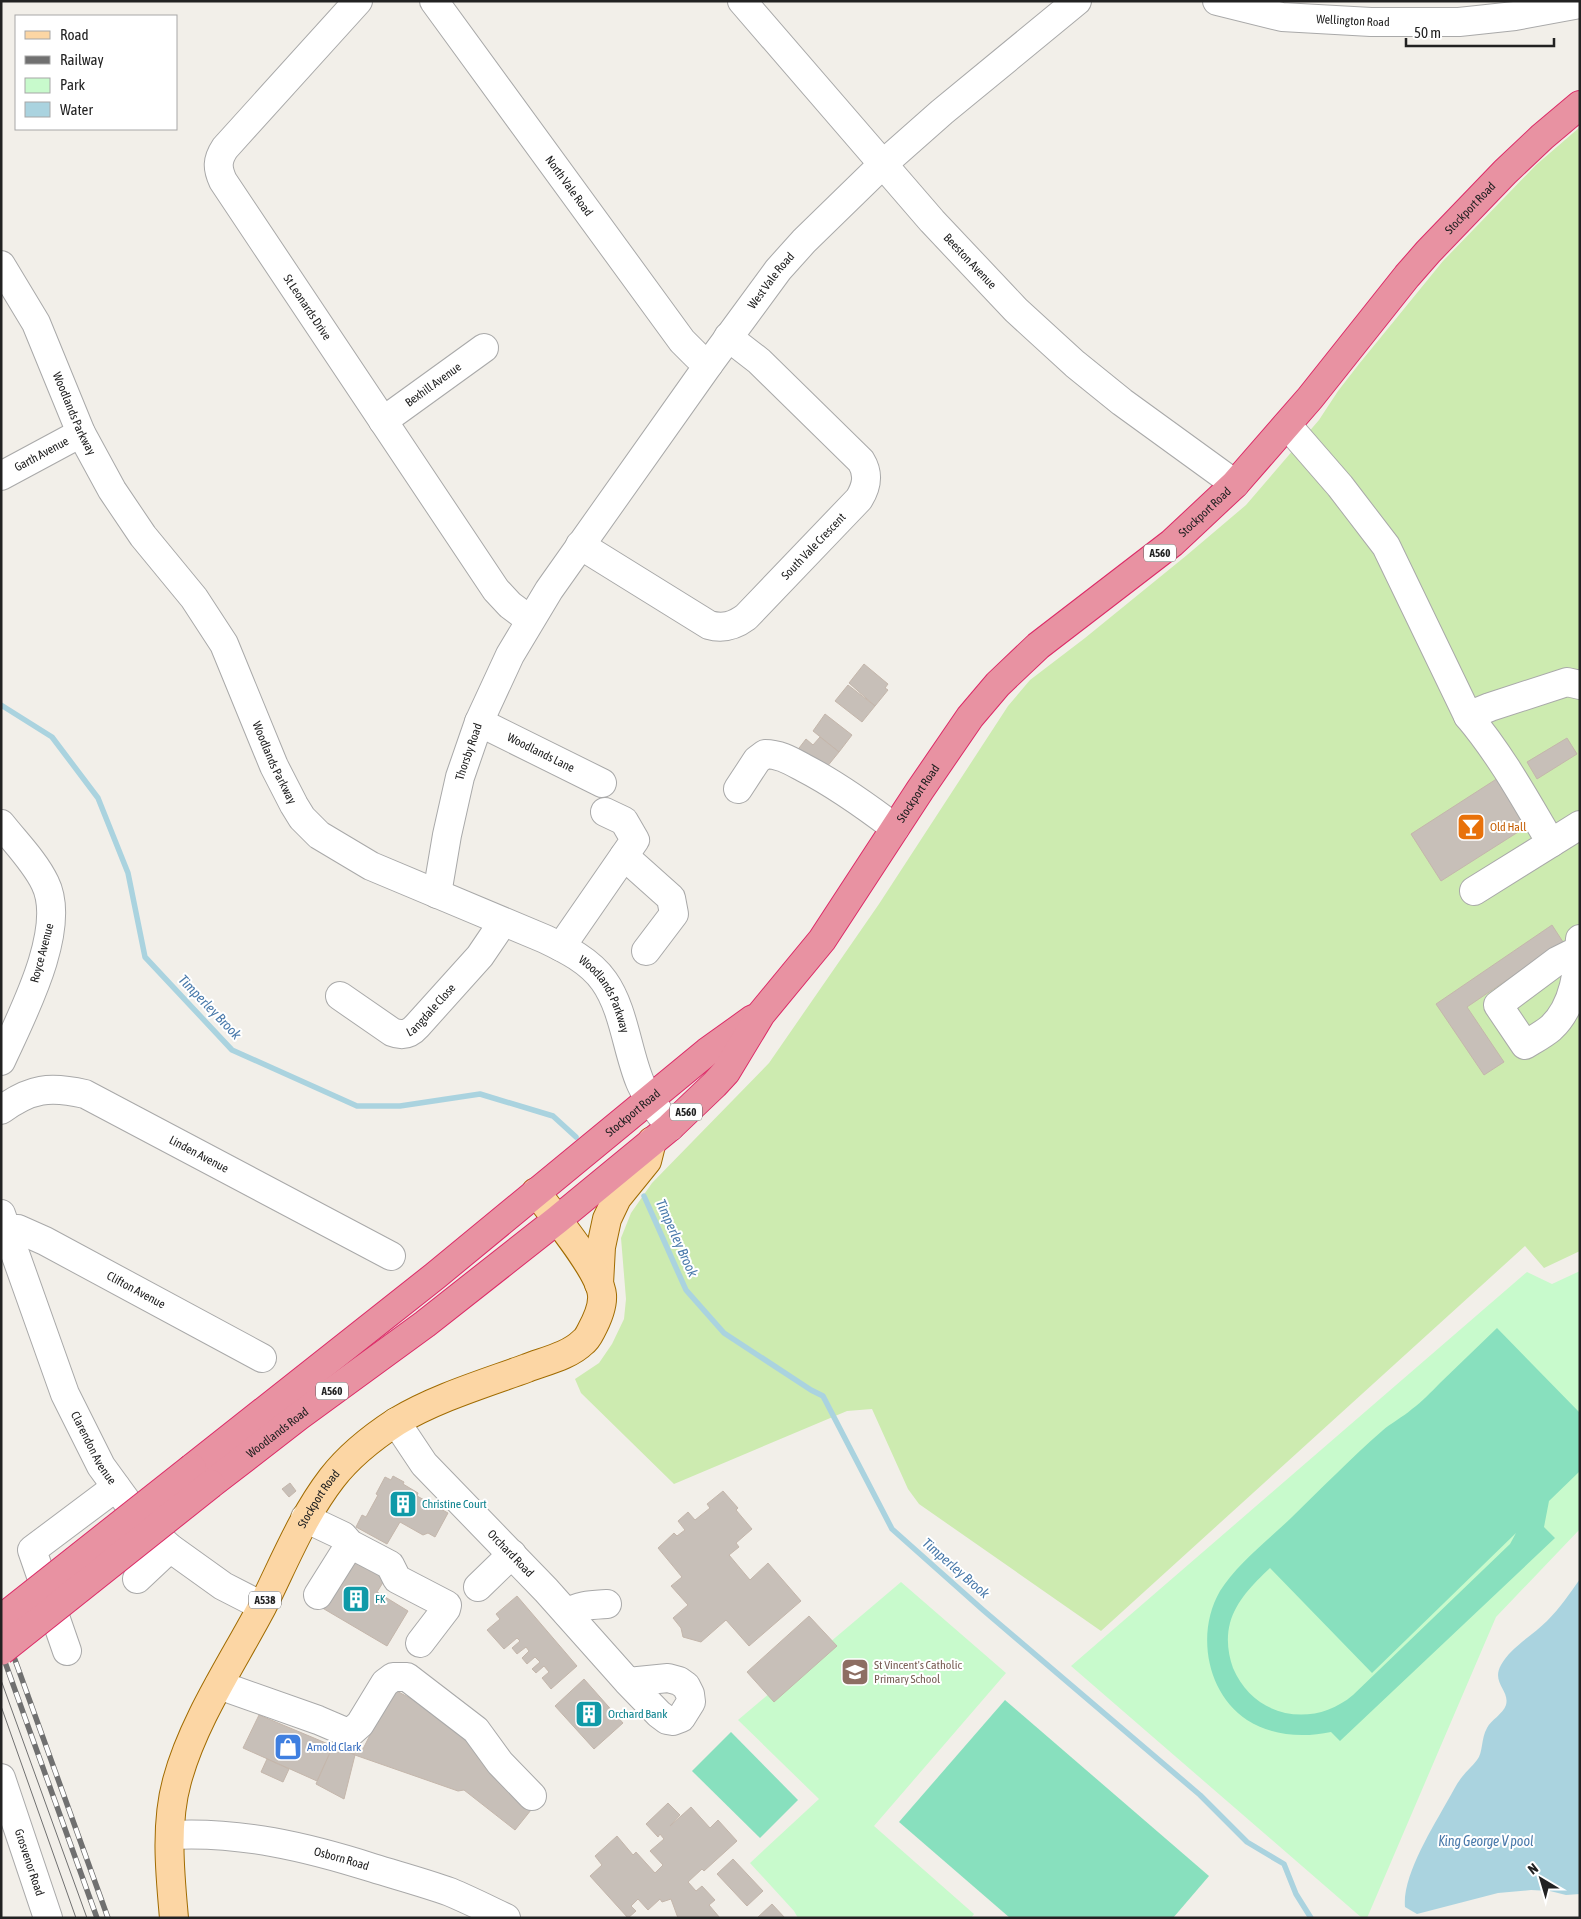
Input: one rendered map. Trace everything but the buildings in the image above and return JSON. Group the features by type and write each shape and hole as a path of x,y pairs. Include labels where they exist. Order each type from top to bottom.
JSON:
{"highway":[{"name":"Stockport Road","path":"557,1220 661,1134 726,1072 761,1014 822,940 970,718 1010,671 1056,632 1172,543 1235,484 1287,425 1407,276 1456,222 1530,148 1580,105"},
{"name":"Stockport Road","path":"536,1192 650,1101 707,1052 761,1014"},
{"name":"Woodlands Road","path":"1,1651 435,1276 536,1192"},
{"name":"Woodlands Road","path":"1,1619 202,1476 298,1416 425,1324 557,1220"}],"main road":[{"path":"599,1284 601,1247 607,1219 617,1198 647,1161 661,1134"},
{"name":"Stockport Road","path":"174,1918 170,1835 176,1782 194,1735 219,1685 262,1606 305,1518 332,1478 368,1443 396,1422 424,1407 559,1356 583,1342 590,1332 601,1308 602,1294 599,1284 586,1259 536,1192"}],"street":[{"name":"St Leonards Drive","path":"358,1 225,148 218,160 218,165 223,181 496,590 510,605 530,620"},
{"name":"North Vale Road","path":"434,1 682,341 709,364"},
{"name":"Beeston Avenue","path":"742,1 882,165 975,268 1035,328 1122,402 1235,484"},
{"name":"West Vale Road","path":"530,620 580,545 728,337 790,255 882,165 978,81 1077,1"},
{"name":"Wellington Road","path":"1217,1 1282,17 1390,23 1468,21 1515,16 1580,4"},
{"name":"Woodlands Parkway","path":"1,266 36,323 81,433 96,462 143,536 194,598 215,628 234,666 274,766 302,818 320,836 371,866 561,947 593,969 607,986 619,1013 640,1082 650,1101 661,1134"},
{"name":"South Vale Crescent","path":"580,545 709,625 722,628 735,624 746,617 859,499 866,485 866,471 861,461 759,361 728,337"},
{"name":"Bexhill Avenue","path":"383,421 484,348"},
{"path":"1287,425 1340,486 1386,546 1468,716 1487,738 1551,843"},
{"name":"Garth Avenue","path":"1,476 81,433"},
{"name":"Thorsby Road","path":"437,894 447,835 460,778 479,722 510,655 530,620"},
{"path":"1468,716 1567,682 1580,685"},
{"name":"Woodlands Lane","path":"479,722 602,783"},
{"path":"738,789 758,760 765,754 777,754 853,796 895,828"},
{"path":"561,947 635,840 624,821 605,812"},
{"name":"Royce Avenue","path":"1,824 45,882 50,897 51,927 38,976 1,1061"},
{"path":"1474,890 1580,825"},
{"path":"624,856 671,898 674,914 646,951"},
{"name":"Langdale Close","path":"340,996 398,1035 413,1031 480,956 503,922"},
{"name":"Linden Avenue","path":"1,1110 17,1098 37,1092 57,1089 85,1094 391,1256"},
{"name":"Clifton Avenue","path":"3,1221 45,1241 262,1358"},
{"name":"Clarendon Avenue","path":"3,1221 64,1394 100,1466 142,1522 170,1548 224,1586 262,1606"},
{"name":"Orchard Road","path":"396,1422 424,1464 512,1554 628,1682"},
{"path":"67,1652 32,1550 116,1487"},
{"path":"305,1518 343,1536 350,1544 390,1565 397,1579 446,1605 446,1609 420,1643"},
{"path":"318,1595 350,1544"},
{"path":"137,1579 170,1548"},
{"path":"478,1587 512,1554"},
{"path":"567,1613 574,1608 584,1605 606,1604"},
{"path":"219,1685 346,1732 352,1732 360,1724 385,1683 393,1677 407,1677 476,1730 500,1763 532,1796"},
{"name":"Grosvenor Road","path":"1,1778 48,1918"},
{"name":"Osborn Road","path":"170,1835 227,1836 300,1848 363,1864 450,1892 506,1918"}],"green space":[{"path":"1580,127 1580,1251 1544,1268 1525,1246 1101,1631 919,1504 908,1489 872,1409 847,1411 674,1484 581,1393 575,1379 599,1363 612,1344 624,1319 626,1299 621,1238 631,1213 652,1183 769,1063 879,904 1008,706 1030,680 1085,638 1246,505 1319,420 1359,364 1443,261 1536,165"},
{"path":"1580,1271 1580,1529 1496,1617 1367,1918 1362,1918 1071,1666 1527,1272 1552,1284"},
{"path":"1497,1328 1580,1413 1580,1471 1549,1501 1544,1527 1555,1538 1340,1741 1331,1732 1310,1735 1288,1734 1267,1729 1247,1720 1233,1708 1222,1694 1214,1678 1209,1661 1208,1625 1220,1591 1244,1562 1347,1463 1389,1425 1423,1400","holes":["1516,1533 1510,1544 1353,1695 1337,1706 1303,1715 1286,1713 1270,1707 1255,1698 1243,1685 1233,1668 1228,1640 1230,1623 1236,1607 1246,1593 1270,1568 1372,1673"]},
{"path":"901,1582 1006,1673 874,1826 974,1914 971,1918 798,1918 794,1911 750,1863 819,1799 738,1720"},
{"path":"1005,1700 1209,1876 1173,1918 1010,1918 899,1822"},
{"path":"731,1732 798,1800 760,1838 692,1771"}],"water":[{"name":"King George V pool","path":"1580,1579 1580,1894 1566,1895 1550,1891 1531,1890 1498,1893 1417,1914 1405,1907 1408,1881 1420,1852 1456,1785 1479,1757 1487,1728 1506,1705 1506,1695 1498,1677 1501,1665 1516,1647 1552,1616"}],"waterway":[{"name":"Timperley Brook","path":"1,705 52,737 98,798 128,873 145,957 232,1050 357,1106 400,1106 480,1094 553,1116 576,1137"},
{"name":"Timperley Brook","path":"644,1196 686,1290 724,1333 823,1396 892,1529 983,1610 1200,1795 1247,1842 1284,1864 1296,1894 1311,1918"}],"tram line":[{"path":"1,1680 87,1918"},
{"path":"1,1706 76,1918"}],"railway":[{"path":"1,1621 108,1918"},
{"path":"1,1651 97,1918"}],"place":[{"name":"Old Hall","path":"1471,827"},
{"name":"Christine Court","path":"403,1504"},
{"name":"FK","path":"356,1599"},
{"name":"St Vincent's Catholic Primary School","path":"855,1672"},
{"name":"Orchard Bank","path":"589,1714"},
{"name":"Arnold Clark","path":"288,1747"}]}
